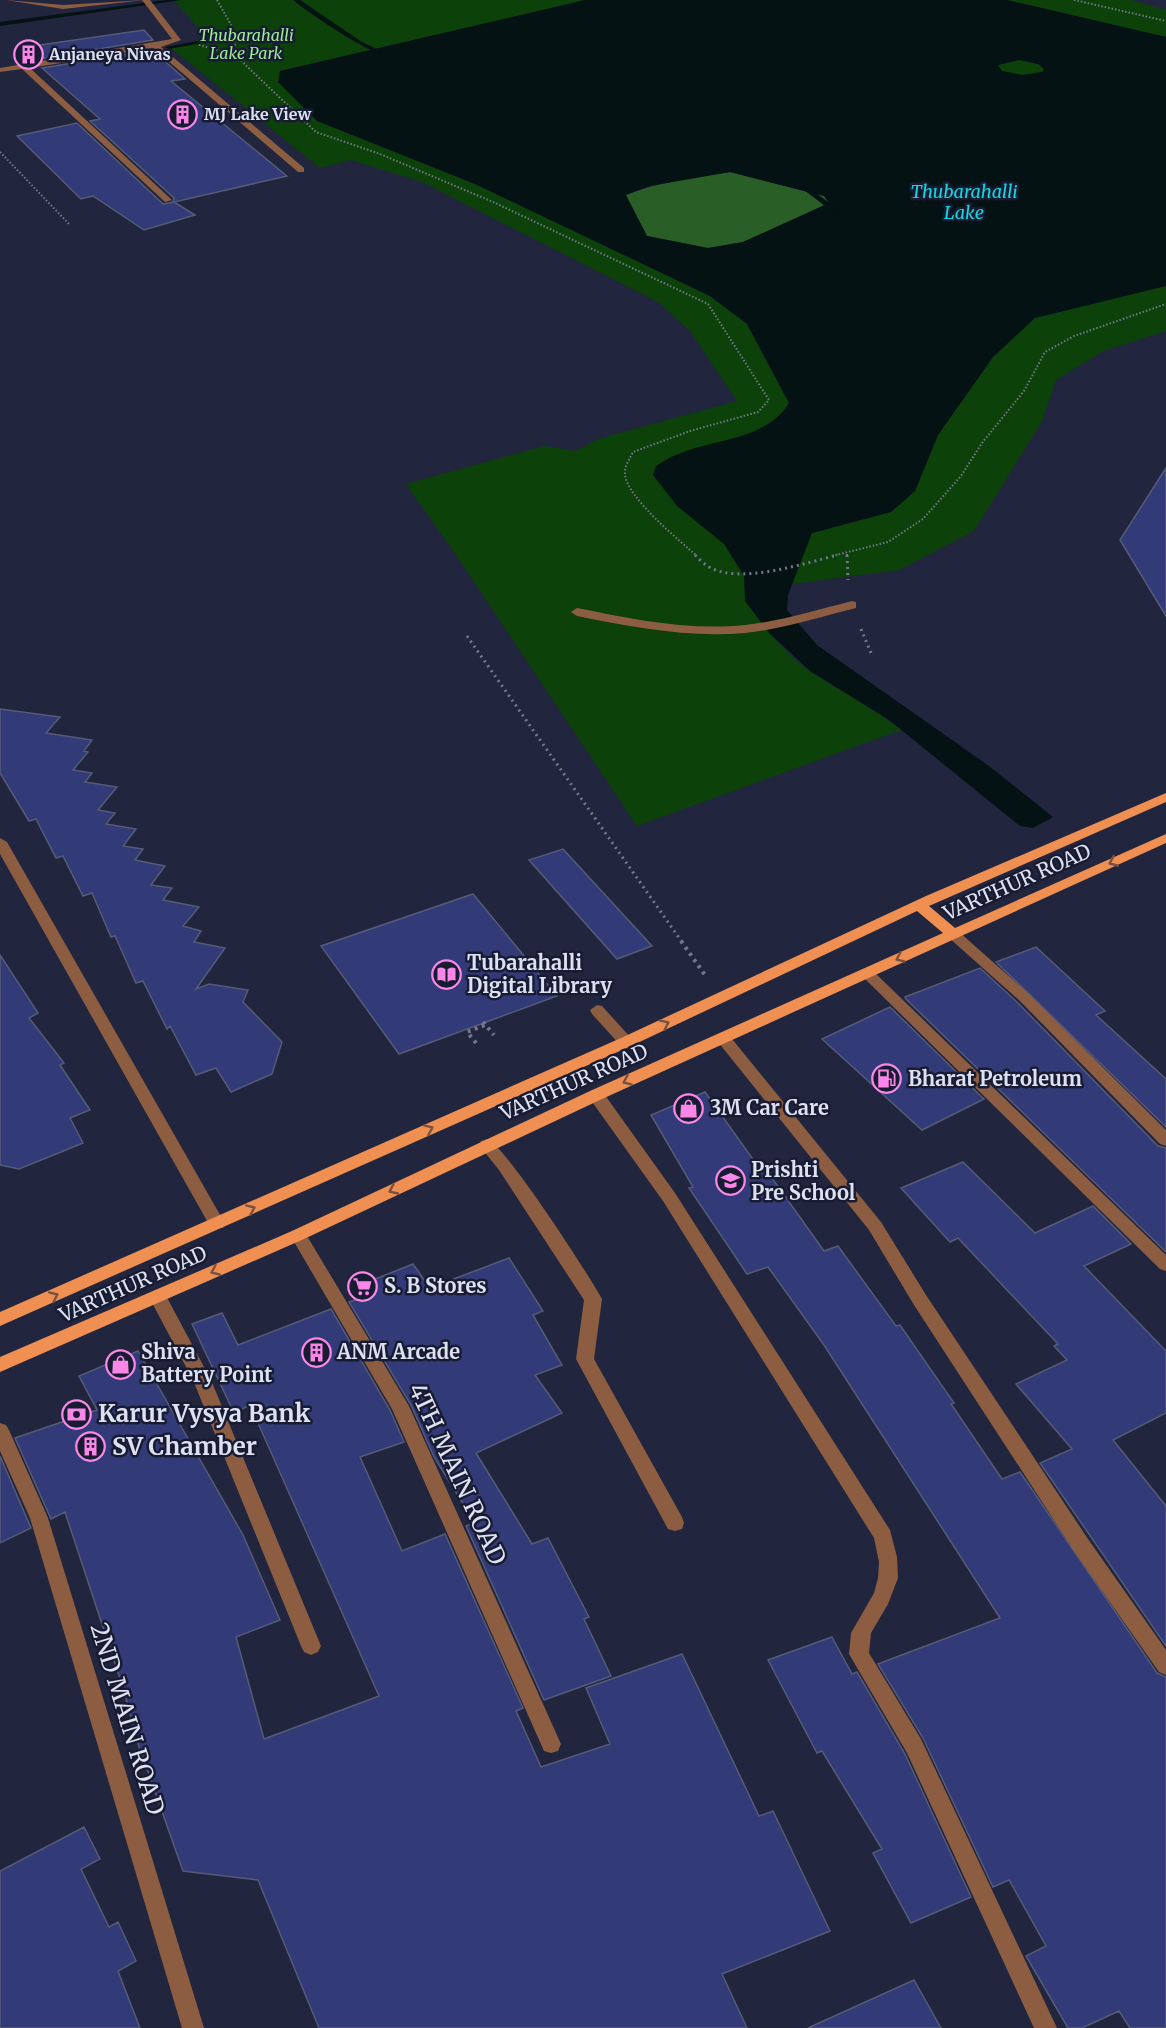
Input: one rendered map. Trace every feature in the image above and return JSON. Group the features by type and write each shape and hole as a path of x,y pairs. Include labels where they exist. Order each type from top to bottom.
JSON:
{"main road":[{"name":"VARTHUR ROAD","path":"0,1319 626,1042 919,905 1166,797"},
{"name":"VARTHUR ROAD","path":"0,1365 298,1234 596,1095 1166,838"},
{"path":"919,905 953,934"}],"street":[{"path":"0,70 155,46 177,40 145,0 63,7 10,0"},
{"path":"155,46 301,170"},
{"path":"25,66 168,200"},
{"path":"577,612 655,628 730,630 756,627 852,605"},
{"path":"0,842 216,1224"},
{"path":"953,934 1025,998 1166,1140"},
{"path":"867,973 1166,1265"},
{"path":"597,1010 626,1042"},
{"path":"723,1038 875,1226 920,1300 1068,1525 1166,1666"},
{"path":"596,1095 669,1197 883,1536 888,1578 877,1608 862,1628 857,1640 859,1654 914,1746 1046,2028"},
{"path":"487,1145 505,1166 593,1299 585,1359 675,1523"},
{"name":"4TH MAIN ROAD","path":"298,1234 400,1406 551,1744"},
{"path":"158,1297 202,1380 311,1646"},
{"name":"2ND MAIN ROAD","path":"0,1430 39,1518 193,2028"}],"path":[{"path":"217,0 235,32 236,55"},
{"path":"1074,0 1166,21"},
{"path":"193,44 236,55 316,132 380,154 493,202 708,304 769,400 758,412 690,431 633,452 624,472 626,480 654,519 710,568 740,574 782,569 888,543 923,519 961,476 982,442 1024,391 1045,352 1074,336 1166,304"},
{"path":"0,152 70,225"},
{"path":"467,636 720,998"},
{"path":"477,1042 467,1032 484,1024 494,1035"}],"green space":[{"name":"Thubarahalli Lake Park","path":"174,0 585,0 280,71 278,81 317,121 475,184 710,296 747,324 789,403 780,414 755,431 681,453 812,533 891,512 915,491 938,435 993,357 1035,318 1166,286 1166,331 1103,351 1056,380 1042,421 974,531 899,570 768,587 745,601 775,640 801,665 901,730 637,826 406,484 544,446 576,451 598,439 737,401 690,331 658,302 422,182 351,160 320,168 171,48 193,44 203,33"},
{"path":"1007,0 1131,0 1166,10 1166,37"},
{"path":"1019,60 1038,64 1044,69 1042,72 1022,75 1001,71 997,65"},
{"path":"730,172 824,196 829,203 743,242 708,248 647,236 625,195 664,183"}],"water":[{"name":"Thubarahalli Lake","path":"585,0 1007,0 1166,37 1166,286 1035,318 993,357 938,435 915,491 891,512 812,533 788,595 787,610 817,645 989,766 1053,817 1033,828 1020,826 889,720 810,671 769,633 745,601 744,576 724,544 677,506 653,475 656,466 674,456 755,431 780,415 789,403 747,324 710,296 475,184 317,121 278,82 280,71","holes":["1019,60 1038,64 1044,69 1042,72 1022,75 1002,71 998,65","730,172 824,196 829,203 743,242 708,248 647,236 626,195 650,186"]}],"building":[{"path":"144,30 153,40 33,60 19,48"},
{"path":"152,50 185,79 171,81 287,176 174,202 195,215 144,230 93,196 81,199 17,136 77,123 163,204 173,202 174,198 90,121 100,119 42,68"},
{"path":"1166,468 1166,616 1120,540"},
{"path":"0,709 60,717 46,733 92,740 84,751 88,752 73,770 92,773 85,782 117,787 98,810 115,813 106,824 136,829 123,846 143,849 135,860 165,866 151,885 172,888 163,900 199,907 183,926 201,931 194,942 225,948 196,989 209,984 248,990 243,1002 282,1042 272,1074 231,1092 216,1068 196,1075 170,1026 167,1029 143,981 136,983 115,936 111,937 92,893 83,896 63,856 56,858 36,819 29,821 0,773"},
{"path":"563,849 652,946 617,959 529,860"},
{"path":"473,894 557,996 399,1054 321,946"},
{"path":"1036,947 1105,1011 1096,1015 1166,1079 1166,1127 996,962"},
{"path":"0,955 38,1013 29,1018 64,1063 60,1065 90,1110 70,1118 83,1143 19,1169 0,1165"},
{"path":"980,968 1018,1003 1158,1146 1166,1148 1166,1252 905,997"},
{"path":"890,1007 984,1099 922,1130 822,1039"},
{"path":"705,1092 757,1165 762,1164 824,1251 838,1246 896,1326 900,1325 954,1403 951,1404 1002,1479 1020,1472 1157,1673 1166,1677 1166,2028 1130,2028 1119,2011 1082,2028 1068,2028 1026,1956 1046,1946 1009,1880 993,1887 923,1738 878,1664 1000,1618 824,1345 768,1267 747,1274 689,1188 693,1187 651,1115"},
{"path":"963,1162 1035,1233 1093,1206 1131,1244 1084,1266 1166,1351 1166,1413 1113,1440 1166,1506 1166,1646 1040,1463 1072,1449 1016,1384 1067,1360 1054,1346 1058,1344 958,1238 950,1242 901,1188"},
{"path":"509,1258 543,1311 533,1315 562,1365 535,1375 562,1413 476,1453 532,1544 548,1538 589,1617 584,1619 611,1676 544,1700 466,1526 475,1523 434,1457 411,1405 349,1302 361,1298 355,1287 413,1264 430,1288"},
{"path":"331,1309 390,1410 404,1442 360,1457 402,1551 445,1534 523,1708 516,1711 541,1767 610,1744 586,1688 682,1654 759,1816 773,1811 830,1931 722,1974 747,2028 319,2028 258,1880 183,1871 147,1769 145,1769 123,1688 65,1512 51,1519 15,1438 97,1410 79,1376 138,1351 243,1535 280,1620 236,1637 264,1739 379,1696 250,1405 234,1413 192,1324 222,1313 238,1345"},
{"path":"0,1456 31,1528 0,1543"},
{"path":"832,1637 852,1674 857,1672 905,1754 971,1897 911,1923 873,1853 882,1849 822,1751 817,1753 768,1660"},
{"path":"84,1827 100,1859 81,1869 109,1927 118,1922 136,1961 118,1971 140,2028 0,2028 0,1871"},
{"path":"914,1980 941,2028 808,2028"}],"waterway":[{"path":"0,24 179,0"},
{"path":"296,0 360,43 387,55"},
{"path":"168,47 258,32"},
{"path":"798,183 840,213"}],"place":[{"name":"Anjaneya Nivas","path":"28,54"},
{"name":"MJ Lake View","path":"183,114"},
{"name":"Tubarahalli Digital Library","path":"446,974"},
{"name":"Bharat Petroleum","path":"887,1079"},
{"name":"3M Car Care","path":"689,1108"},
{"name":"Prishti Pre School","path":"730,1181"},
{"name":"S. B Stores","path":"363,1286"},
{"name":"ANM Arcade","path":"316,1352"},
{"name":"Shiva Battery Point","path":"120,1364"},
{"name":"Karur Vysya Bank","path":"77,1414"},
{"name":"SV Chamber","path":"91,1447"}]}
